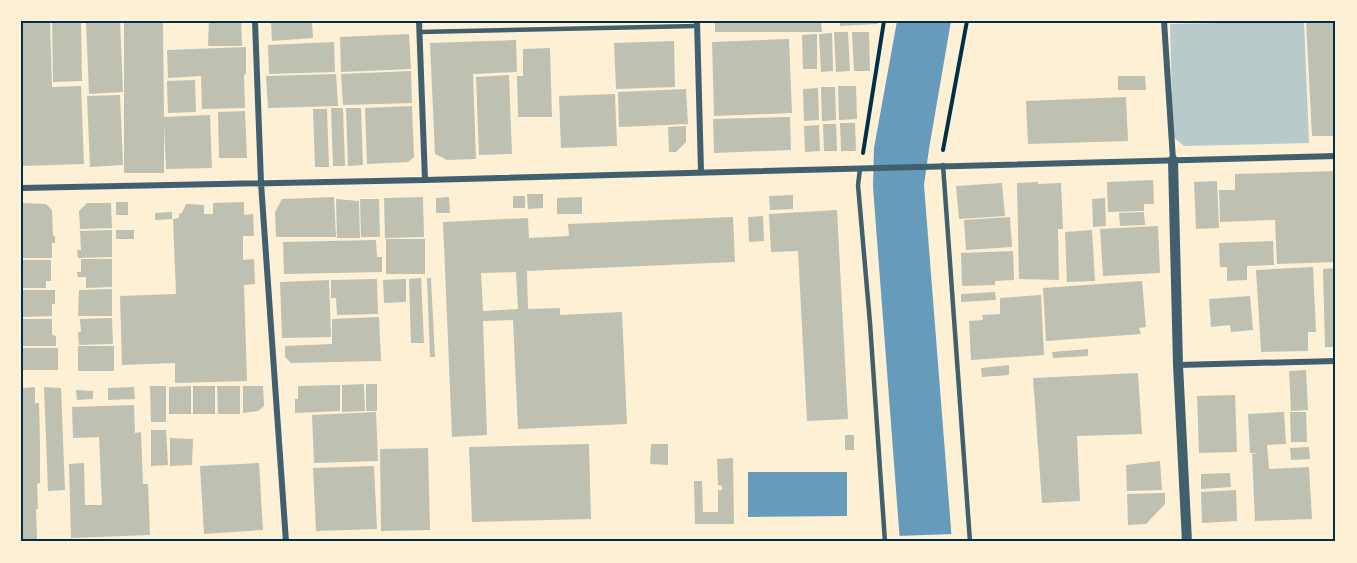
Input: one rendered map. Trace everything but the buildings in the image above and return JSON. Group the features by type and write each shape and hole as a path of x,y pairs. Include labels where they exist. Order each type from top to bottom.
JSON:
{"street":[{"path":"255,21 261,183 285,542"},
{"path":"419,21 425,180"},
{"path":"1164,21 1173,160 1178,366 1187,542"},
{"path":"697,23 701,172"},
{"path":"21,188 425,180 1336,156"},
{"path":"1178,366 1336,361"}],"lane":[{"path":"419,32 697,23"},
{"path":"941,165 970,542"},
{"path":"864,168 858,185 885,542"}],"path":[{"path":"864,168 884,21"},
{"path":"941,165 967,21"}],"shaded area":[{"path":"1304,21 1309,143 1184,146 1173,137 1170,24"}],"water":[{"path":"897,21 951,21 924,185 952,542 900,542 873,187 874,148"},
{"path":"748,472 847,472 847,516 748,517"}],"pier":[{"path":"954,534 955,542 897,542 896,536"}]}
